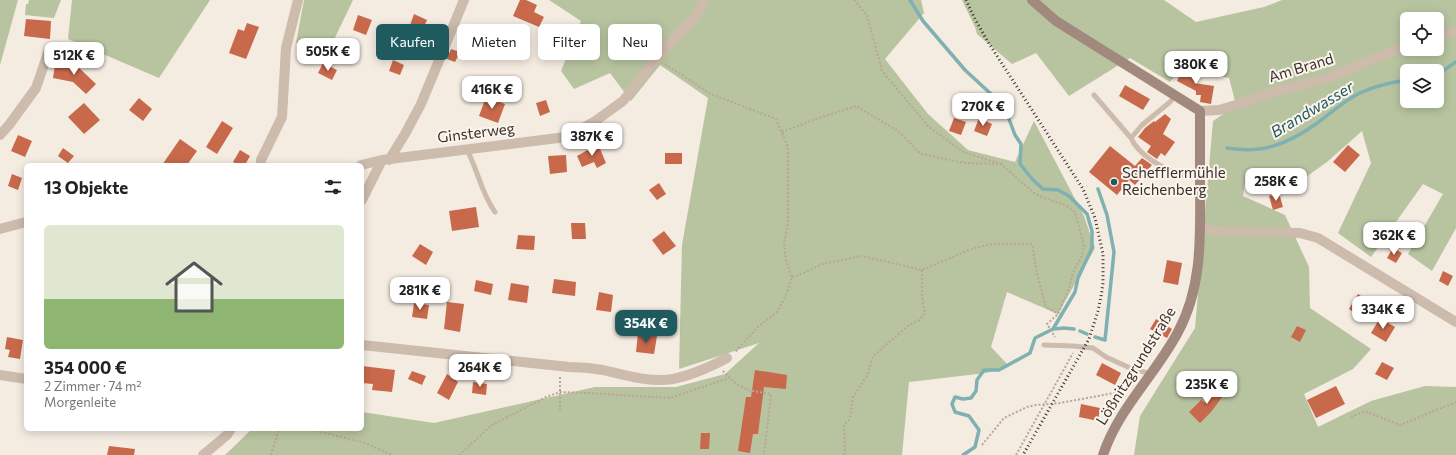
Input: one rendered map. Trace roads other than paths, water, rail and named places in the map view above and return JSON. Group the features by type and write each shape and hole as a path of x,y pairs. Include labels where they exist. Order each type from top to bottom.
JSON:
{"street":[{"path":"261,163 260,160 282,117 286,48 298,0"},
{"path":"364,197 386,160 405,134 421,104 464,0"},
{"name":"Ginsterweg","path":"364,164 386,160 566,137 594,122 623,101 657,58 694,18 705,0"},
{"path":"1032,0 1056,21 1200,111"},
{"path":"1444,34 1456,31"},
{"name":"Am Brand","path":"1200,111 1218,110 1274,92 1328,78 1400,48"},
{"path":"0,135 36,88 49,50"},
{"name":"Lößnitzgrundstraße","path":"1103,455 1117,423 1178,332 1189,308 1197,277 1201,228 1200,111"},
{"path":"0,229 24,223"},
{"path":"1201,228 1215,231 1300,232 1318,238 1456,322"},
{"path":"364,345 592,368 639,378 672,379 700,372 727,358"},
{"path":"0,375 24,379"},
{"path":"203,455 230,431"}],"lane":[{"path":"1094,95 1131,138 1134,146 1140,151 1163,167 1181,174 1200,177"},
{"path":"1131,138 1142,125 1170,102 1175,96"},
{"path":"467,150 473,161 483,191 494,212"},
{"path":"1044,345 1093,348 1106,357 1130,368 1151,374"}],"waterway":[{"path":"910,0 923,21 965,70 1004,106 1015,135 1021,144 1020,164 1033,180 1043,189 1058,190 1069,196 1087,214 1092,231 1092,248 1078,278 1075,292 1053,329 1035,338 1030,353 999,370 984,370 977,380 976,391 971,398 963,399 955,397 952,404 955,412 969,416 979,430 975,447 963,455"},
{"name":"Brandwasser","path":"1444,70 1456,62"},
{"name":"Brandwasser","path":"1227,148 1251,150 1262,149 1282,143 1303,133 1354,96 1383,85 1400,81"},
{"path":"1095,337 1105,340 1114,252 1107,215 1098,189"},
{"path":"1053,329 1074,329"},
{"path":"1080,331 1087,334"}],"railway":[{"path":"966,0 988,42 1083,189 1095,218 1103,254 1103,283 1101,297 1089,339 1023,455"}],"place":[{"name":"Schefflermühle Reichenberg","path":"1114,182"}]}
